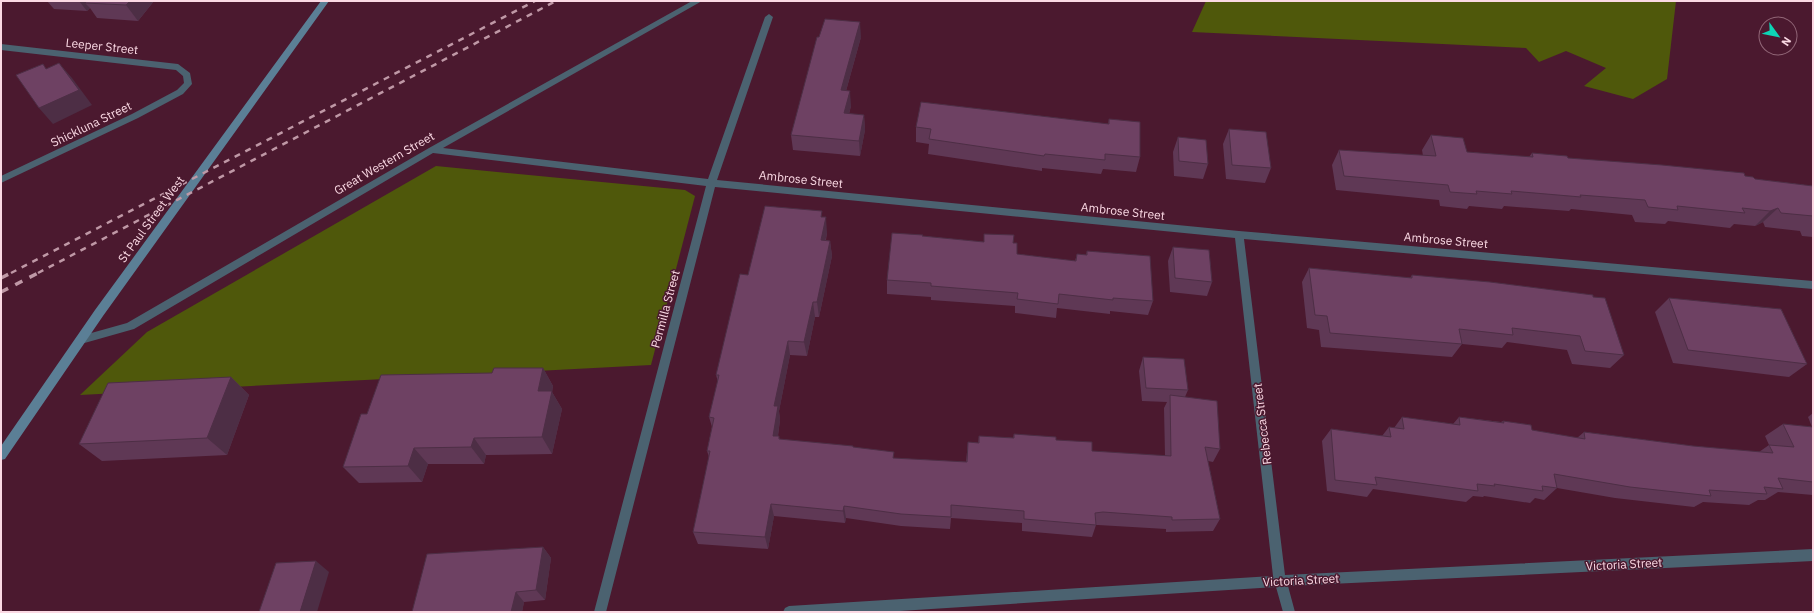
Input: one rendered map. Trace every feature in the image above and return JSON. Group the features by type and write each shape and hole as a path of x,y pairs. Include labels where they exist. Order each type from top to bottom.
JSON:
{"main road":[{"name":"St Paul Street West","path":"1,455 99,312 325,1"}],"street":[{"name":"Great Western Street","path":"81,340 130,326 432,150 698,1"},
{"name":"Permilla Street","path":"600,612 711,183 769,17"},
{"name":"Leeper Street","path":"1,47 178,67 187,74 188,84"},
{"name":"Shickluna Street","path":"1,180 135,116 180,92 188,84"},
{"name":"Ambrose Street","path":"432,150 711,183 1239,235 1813,285"},
{"name":"Rebecca Street","path":"1239,235 1280,581 1289,612"},
{"name":"Victoria Street","path":"789,612 1280,581 1813,555"}],"green space":[{"path":"1206,1 1676,1 1667,79 1633,99 1584,86 1606,68 1566,51 1539,62 1526,48 1192,32"},
{"path":"436,166 685,190 695,196 651,365 80,395 147,332"}],"building":[{"path":"87,1 130,1 126,5 85,3"},
{"path":"825,19 860,22 841,90 850,91 844,113 864,115 859,141 791,135 817,37 819,37"},
{"path":"59,63 79,90 39,108 16,75 43,64 46,69"},
{"path":"921,102 1109,124 1109,119 1140,122 1140,157 1105,154 1105,160 1045,154 1044,156 929,139 931,129 916,127"},
{"path":"1229,129 1266,132 1271,168 1232,165"},
{"path":"1431,135 1463,138 1467,152 1533,157 1532,153 1567,156 1568,158 1744,173 1745,176 1753,177 1755,179 1813,186 1813,216 1781,213 1778,208 1770,211 1742,208 1745,213 1677,206 1678,210 1648,207 1645,200 1580,195 1581,197 1511,191 1512,194 1476,191 1477,194 1450,192 1448,185 1344,176 1339,150 1436,156"},
{"path":"1178,137 1206,140 1208,164 1179,161"},
{"path":"765,206 822,211 821,217 826,217 821,240 830,241 817,302 813,302 804,342 788,341 774,406 778,406 773,436 779,436 779,439 853,446 894,452 893,458 967,462 968,442 979,443 979,436 1014,438 1014,434 1056,437 1056,440 1092,442 1092,451 1171,456 1170,395 1217,401 1220,449 1205,447 1220,519 1172,520 1172,517 1103,512 1095,513 1096,525 1024,519 1024,511 951,505 951,517 901,514 844,506 843,511 771,504 765,537 693,532 710,451 707,451 714,418 709,417 719,375 716,375 740,274 748,275"},
{"path":"892,233 984,242 984,234 1014,235 1013,243 1017,243 1017,254 1076,261 1077,254 1087,255 1087,251 1150,256 1153,301 1113,298 1113,300 1059,294 1058,304 1017,299 1018,293 931,286 931,283 887,280"},
{"path":"1173,247 1209,250 1212,282 1175,278"},
{"path":"1309,268 1412,278 1412,275 1490,282 1593,295 1593,297 1605,298 1624,355 1585,351 1580,336 1512,328 1513,335 1459,329 1462,344 1330,333 1327,316 1315,315"},
{"path":"1669,298 1781,309 1807,364 1688,350"},
{"path":"1143,357 1184,359 1188,390 1146,388"},
{"path":"494,368 543,368 538,391 552,391 542,437 474,438 471,447 414,448 408,466 343,467 361,414 367,414 381,375 492,373"},
{"path":"231,377 207,438 79,444 108,383"},
{"path":"1402,417 1460,425 1459,417 1504,423 1503,421 1531,425 1532,430 1585,439 1584,432 1693,446 1773,453 1769,445 1794,447 1783,424 1813,427 1813,482 1778,478 1783,489 1764,487 1767,494 1709,490 1711,496 1630,487 1554,474 1557,488 1542,486 1543,491 1494,484 1495,486 1477,484 1478,491 1375,477 1377,485 1335,480 1331,429 1391,437 1389,427 1404,429"},
{"path":"543,547 536,590 516,592 511,612 412,612 427,554"},
{"path":"316,561 300,612 259,612 276,563"}],"railway":[{"path":"11,273 535,1"},
{"path":"38,273 556,1"},
{"path":"1,292 40,272"},
{"path":"1,278 11,273"}]}
